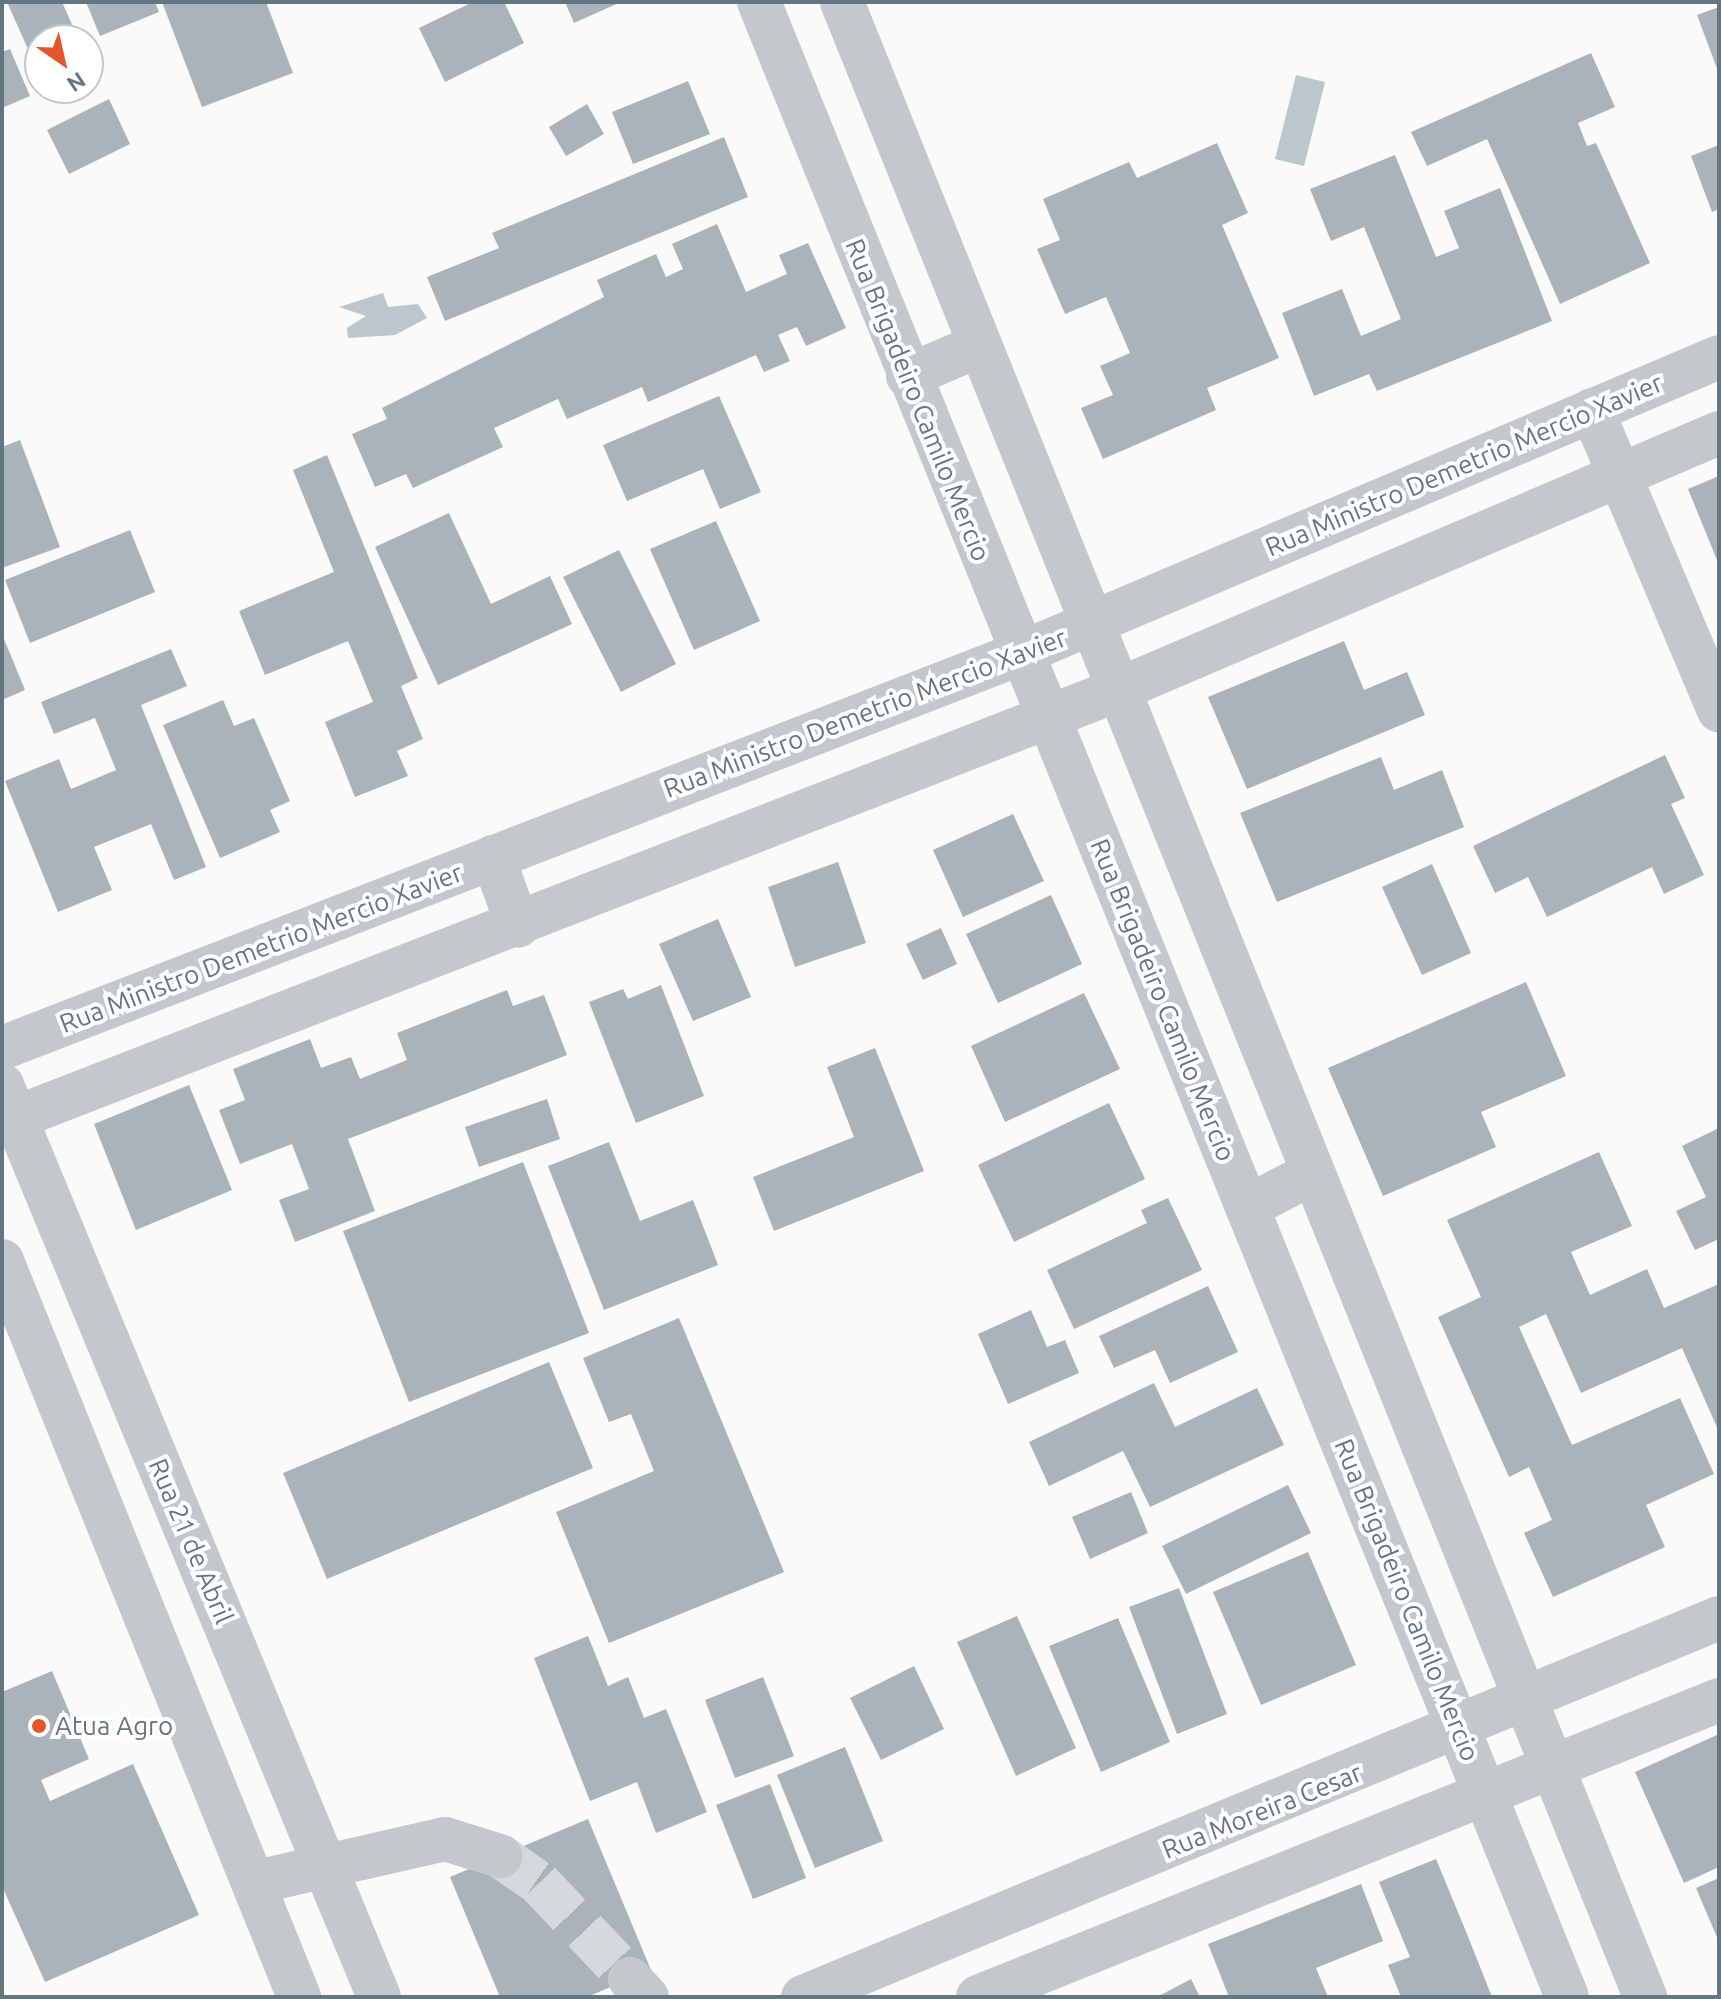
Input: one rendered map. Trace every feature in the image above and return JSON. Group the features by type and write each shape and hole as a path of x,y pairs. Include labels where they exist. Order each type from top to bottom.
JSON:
{"street":[{"name":"Rua Brigadeiro Camilo Mercio","path":"759,2 1019,654 1567,1997"},
{"path":"842,2 1115,691 1557,1770 1645,1997"},
{"path":"908,376 978,346"},
{"name":"Rua Ministro Demetrio Mercio Xavier","path":"2,1048 1019,654 1719,357"},
{"path":"1592,410 1719,710"},
{"path":"6,1109 518,926 1047,718 1719,433"},
{"path":"1314,529 1341,593"},
{"path":"493,857 518,926"},
{"name":"Rua 21 de Abril","path":"6,1109 326,1862 379,1997"},
{"path":"1247,1207 1313,1173"},
{"path":"2,1261 256,1882 299,1997"},
{"name":"Rua Moreira Cesar","path":"803,1997 1528,1702 1719,1618"},
{"path":"978,1997 1557,1770 1719,1700"},
{"path":"1193,1838 1217,1903"},
{"path":"256,1882 326,1862 445,1839 500,1856"}],"shaded area":[{"path":"1296,75 1325,82 1304,166 1275,159"},
{"path":"383,293 388,307 418,304 427,318 395,335 348,338 347,328 366,316 339,307"}],"building":[{"path":"7,2 62,2 72,24 24,24 24,40"},
{"path":"86,2 155,2 159,12 104,34 104,24 95,24"},
{"path":"162,2 266,2 293,73 202,107"},
{"path":"473,2 504,2 524,43 445,82 419,28"},
{"path":"565,2 621,2 574,23"},
{"path":"1719,7 1719,74 1697,15"},
{"path":"10,49 24,82 24,99 2,108 2,52"},
{"path":"1591,53 1615,107 1578,123 1587,146 1596,143 1650,263 1560,304 1487,139 1427,166 1411,132"},
{"path":"688,81 710,134 633,164 612,112"},
{"path":"109,99 130,144 69,174 47,130"},
{"path":"587,104 604,134 566,156 549,127"},
{"path":"724,137 748,197 445,321 427,277 499,248 492,233"},
{"path":"1217,143 1248,213 1222,225 1279,358 1207,388 1216,410 1103,459 1081,408 1113,395 1100,366 1130,353 1106,297 1065,314 1037,249 1060,240 1043,199 1129,162 1137,178"},
{"path":"1719,145 1719,209 1712,212 1691,156"},
{"path":"1395,155 1436,257 1459,248 1444,211 1500,188 1552,321 1377,391 1369,374 1314,396 1282,313 1342,289 1361,336 1401,319 1364,227 1331,241 1310,189"},
{"path":"717,224 746,292 787,274 779,255 808,243 846,328 806,346 797,327 778,335 790,361 764,372 756,355 648,402 642,387 567,419 558,399 494,428 503,447 413,488 406,474 375,487 352,434 387,419 382,408 604,297 597,280 656,254 666,277 683,269 672,244"},
{"path":"719,396 761,492 720,509 703,469 627,501 603,445"},
{"path":"20,440 60,547 2,568 2,447"},
{"path":"327,455 418,678 401,686 423,739 397,751 408,776 355,797 325,722 373,702 348,641 265,675 239,611 334,572 293,470"},
{"path":"1719,476 1719,565 1688,489"},
{"path":"449,513 491,604 550,576 572,624 438,685 375,547"},
{"path":"716,521 760,621 694,650 650,549"},
{"path":"130,530 155,592 30,643 5,580"},
{"path":"619,550 676,664 621,692 563,577"},
{"path":"2,634 25,690 2,700"},
{"path":"1344,641 1364,690 1407,672 1425,715 1247,789 1208,697"},
{"path":"171,649 187,686 141,705 206,867 174,880 151,824 94,847 112,890 58,912 5,781 59,759 71,789 116,770 95,718 54,734 41,702"},
{"path":"223,700 234,726 254,718 290,801 270,810 280,832 220,858 163,725"},
{"path":"1665,755 1685,798 1671,804 1704,875 1664,894 1652,867 1547,917 1528,877 1495,893 1473,846"},
{"path":"1381,757 1394,790 1442,770 1464,827 1277,902 1240,813"},
{"path":"1013,814 1044,881 963,917 933,850"},
{"path":"838,862 866,943 795,967 768,887"},
{"path":"1432,864 1471,953 1422,975 1382,887"},
{"path":"1051,895 1082,964 998,1003 966,934"},
{"path":"718,919 751,997 693,1021 659,944"},
{"path":"941,928 957,964 923,980 906,944"},
{"path":"1526,982 1566,1076 1481,1112 1496,1147 1383,1196 1328,1068"},
{"path":"661,985 704,1096 636,1123 589,1002 623,989 628,999"},
{"path":"507,990 513,1006 544,995 567,1055 348,1139 375,1211 295,1242 279,1200 309,1189 292,1144 240,1164 219,1110 245,1100 233,1069 310,1039 321,1068 351,1057 360,1079 407,1060 397,1033"},
{"path":"1084,993 1120,1069 1005,1122 971,1046"},
{"path":"875,1048 924,1171 774,1231 753,1177 854,1137 827,1067"},
{"path":"189,1085 232,1190 136,1230 94,1124"},
{"path":"547,1099 560,1139 479,1167 465,1127"},
{"path":"1109,1103 1145,1179 1014,1242 978,1165"},
{"path":"1719,1128 1719,1239 1695,1250 1676,1211 1706,1197 1682,1146"},
{"path":"609,1142 640,1221 693,1200 718,1265 604,1310 548,1166"},
{"path":"1599,1152 1632,1226 1571,1252 1590,1295 1647,1269 1664,1308 1719,1284 1719,1432 1682,1348 1581,1393 1546,1314 1519,1327 1572,1445 1680,1398 1714,1474 1646,1505 1665,1547 1553,1597 1524,1533 1552,1520 1529,1467 1509,1477 1438,1317 1481,1297 1447,1220"},
{"path":"523,1162 589,1333 409,1402 343,1231"},
{"path":"1168,1198 1202,1270 1074,1329 1047,1270 1147,1223 1141,1210"},
{"path":"1208,1286 1238,1352 1170,1383 1155,1350 1114,1368 1099,1336"},
{"path":"1031,1310 1047,1347 1065,1340 1079,1373 1008,1404 978,1334"},
{"path":"679,1318 784,1572 609,1643 556,1512 654,1471 631,1414 609,1422 583,1358"},
{"path":"549,1362 593,1468 327,1579 283,1473"},
{"path":"1154,1383 1175,1427 1257,1388 1284,1445 1150,1507 1123,1451 1049,1486 1029,1442"},
{"path":"1288,1485 1311,1533 1186,1594 1162,1546"},
{"path":"1131,1492 1148,1533 1090,1559 1072,1517"},
{"path":"1308,1552 1356,1665 1261,1705 1213,1592"},
{"path":"1179,1588 1227,1714 1177,1734 1129,1607"},
{"path":"1017,1616 1076,1748 1016,1776 957,1642"},
{"path":"1118,1618 1170,1742 1101,1772 1049,1646"},
{"path":"588,1636 608,1686 628,1677 644,1718 666,1709 707,1812 656,1833 637,1782 590,1801 534,1658"},
{"path":"914,1666 944,1729 881,1760 850,1698"},
{"path":"52,1671 89,1759 41,1780 50,1801 133,1764 199,1915 45,1982 2,1886 2,1692"},
{"path":"763,1677 794,1756 735,1778 705,1700"},
{"path":"1719,1734 1719,1867 1684,1883 1635,1772"},
{"path":"845,1747 883,1841 815,1868 777,1775"},
{"path":"770,1784 806,1878 753,1899 716,1805"},
{"path":"588,1819 651,1970 587,1997 500,1997 450,1877"},
{"path":"1436,1859 1492,1997 1401,1997 1388,1965 1410,1957 1379,1882"},
{"path":"1719,1878 1719,1942 1696,1888"},
{"path":"1361,1884 1383,1941 1316,1968 1328,1997 1229,1997 1208,1944"},
{"path":"1191,1979 1200,1997 1157,1997"}],"tunnel":[{"path":"500,1856 539,1883 630,1979"}],"place":[{"name":"Atua Agro","path":"39,1726"}]}
